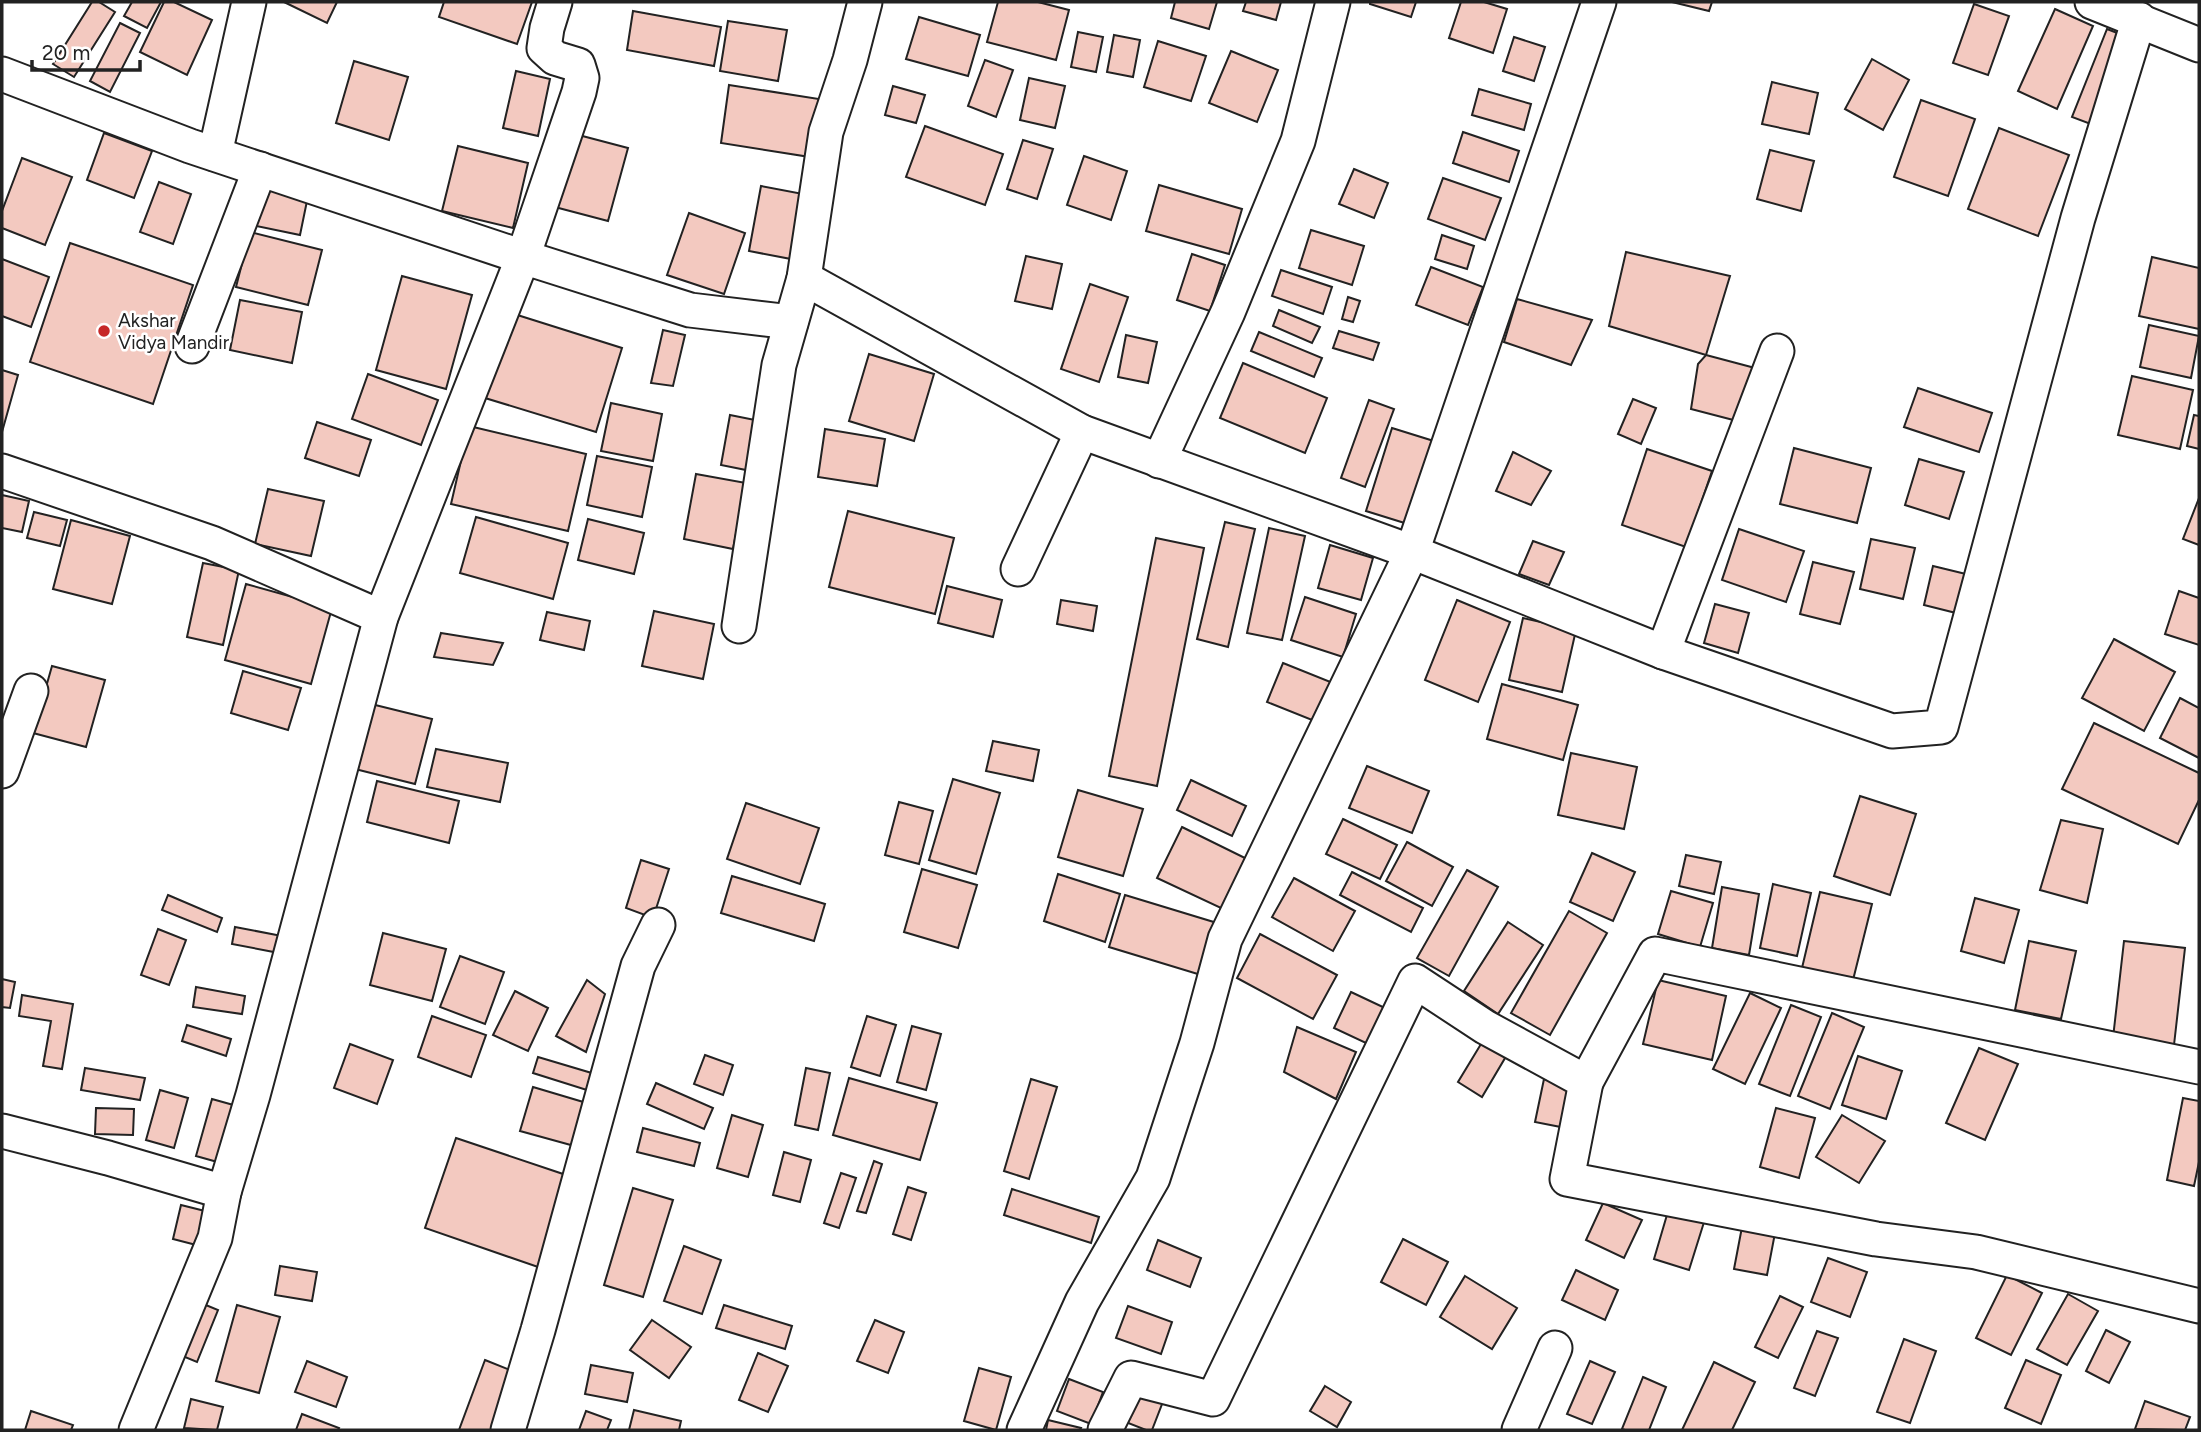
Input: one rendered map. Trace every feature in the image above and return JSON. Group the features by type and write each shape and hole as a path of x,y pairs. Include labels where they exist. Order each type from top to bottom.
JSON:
{"street":[{"path":"215,154 249,2"},
{"path":"136,1430 215,1238 224,1192 257,1082 381,617 523,257 579,92 582,78 578,65 555,58 544,48 555,2"},
{"path":"739,626 779,365 804,278 826,132 850,60 865,2"},
{"path":"1159,461 1228,312 1298,141 1334,2"},
{"path":"1024,1430 1082,1302 1153,1178 1197,1043 1225,939 1412,552 1599,2"},
{"path":"2092,2 2199,45"},
{"path":"804,278 1082,432 1412,552 1663,652 1892,731 1941,727 2078,219 2139,19"},
{"path":"2,74 215,154 690,310 792,321"},
{"path":"192,346 260,169"},
{"path":"1663,652 1777,351"},
{"path":"1018,569 1082,432"},
{"path":"2,471 212,543 381,617"},
{"path":"2,771 31,691"},
{"path":"508,1430 638,966 658,925"},
{"path":"2199,1067 1655,954 1586,1082 1567,1179 1876,1239 1976,1252 2199,1306"},
{"path":"1105,1430 1131,1378 1213,1399 1415,981 1485,1027 1586,1082"},
{"path":"2,1131 224,1192"},
{"path":"1519,1430 1555,1348"}],"building":[{"path":"92,2 99,2 115,12 74,77 53,64"},
{"path":"132,2 161,2 147,28 124,16"},
{"path":"164,2 174,2 212,20 187,75 140,52"},
{"path":"284,2 337,2 327,23"},
{"path":"444,2 532,2 517,44 439,17"},
{"path":"998,2 1038,2 1069,10 1056,60 987,42"},
{"path":"1175,2 1217,2 1209,29 1171,18"},
{"path":"1246,2 1281,2 1276,20 1243,11"},
{"path":"1370,2 1416,2 1411,17"},
{"path":"1461,2 1484,2 1507,9 1493,53 1449,38"},
{"path":"1672,2 1712,2 1709,11"},
{"path":"1974,4 2009,16 1988,75 1953,63"},
{"path":"2055,9 2093,26 2057,109 2018,91"},
{"path":"633,11 721,27 714,66 627,50"},
{"path":"919,17 980,35 968,76 906,59"},
{"path":"728,21 787,30 778,81 720,71"},
{"path":"120,23 140,33 110,92 90,81"},
{"path":"2107,29 2138,41 2104,129 2072,117"},
{"path":"1078,32 1103,37 1096,72 1071,67"},
{"path":"1114,35 1140,40 1133,77 1107,72"},
{"path":"1514,37 1545,47 1534,81 1503,71"},
{"path":"1158,41 1206,56 1191,101 1144,87"},
{"path":"1231,51 1278,70 1257,122 1209,103"},
{"path":"1872,59 1909,80 1883,130 1845,109"},
{"path":"985,60 1013,70 996,117 968,106"},
{"path":"354,61 408,77 389,140 336,123"},
{"path":"516,71 550,79 538,136 503,128"},
{"path":"1029,78 1065,86 1055,128 1020,120"},
{"path":"1772,82 1818,93 1809,134 1762,124"},
{"path":"729,85 819,99 810,157 721,143"},
{"path":"893,86 925,95 916,123 885,115"},
{"path":"1479,89 1531,104 1524,130 1472,115"},
{"path":"1921,100 1975,119 1948,196 1894,177"},
{"path":"925,126 1003,154 985,205 906,177"},
{"path":"1999,128 2069,155 2038,236 1968,209"},
{"path":"1463,132 1519,151 1509,182 1453,163"},
{"path":"104,133 152,151 134,198 87,180"},
{"path":"571,133 628,148 608,221 551,206"},
{"path":"1023,140 1053,149 1037,199 1007,189"},
{"path":"458,146 528,163 513,228 442,211"},
{"path":"1770,150 1814,161 1801,211 1757,199"},
{"path":"1084,156 1127,171 1111,220 1067,205"},
{"path":"22,158 72,177 45,245 2,228 2,211"},
{"path":"1354,169 1388,183 1374,218 1339,204"},
{"path":"1443,178 1501,198 1485,240 1428,219"},
{"path":"159,182 191,194 173,244 140,232"},
{"path":"1159,185 1242,209 1229,254 1146,231"},
{"path":"260,186 308,196 300,235 252,225"},
{"path":"761,186 803,194 791,259 749,251"},
{"path":"689,213 745,233 724,294 667,275"},
{"path":"1311,230 1364,246 1352,285 1299,268"},
{"path":"250,232 322,250 308,305 236,287"},
{"path":"1442,235 1474,246 1467,269 1435,259"},
{"path":"70,243 193,285 153,404 30,362"},
{"path":"1626,252 1730,276 1706,355 1609,326"},
{"path":"1192,254 1225,265 1210,311 1177,300"},
{"path":"1026,256 1062,264 1052,309 1015,301"},
{"path":"2152,257 2199,268 2199,329 2139,316"},
{"path":"2,259 49,277 31,327 2,316"},
{"path":"1431,267 1483,287 1468,325 1416,305"},
{"path":"1281,270 1332,287 1323,314 1272,296"},
{"path":"402,276 472,295 446,389 376,370"},
{"path":"1090,284 1128,297 1099,382 1061,369"},
{"path":"1348,297 1360,301 1353,322 1342,319"},
{"path":"1517,299 1592,320 1571,365 1504,342"},
{"path":"240,300 302,312 292,363 230,350"},
{"path":"1279,310 1320,327 1312,343 1273,326"},
{"path":"511,313 622,348 596,432 485,398"},
{"path":"2149,325 2199,336 2191,378 2140,367"},
{"path":"663,330 685,335 673,386 651,383"},
{"path":"1339,331 1379,343 1373,360 1333,348"},
{"path":"1259,332 1322,358 1314,377 1251,351"},
{"path":"1126,335 1157,342 1148,383 1118,377"},
{"path":"869,354 934,374 914,441 849,421"},
{"path":"1706,355 1755,368 1741,422 1691,409 1698,364"},
{"path":"1243,363 1327,398 1305,453 1220,418"},
{"path":"2,370 18,375 2,432"},
{"path":"368,374 438,400 421,445 352,419"},
{"path":"2132,376 2193,390 2180,449 2118,435"},
{"path":"1918,388 1992,413 1979,452 1904,427"},
{"path":"1633,399 1656,408 1641,444 1618,434"},
{"path":"1369,400 1394,409 1365,487 1341,478"},
{"path":"611,403 662,414 653,461 601,451"},
{"path":"730,415 760,421 751,471 721,465"},
{"path":"2194,415 2199,416 2199,449 2187,446"},
{"path":"317,422 371,440 359,476 305,458"},
{"path":"469,426 586,454 568,531 451,504"},
{"path":"1392,428 1453,447 1427,530 1366,511"},
{"path":"825,429 885,439 877,486 818,477"},
{"path":"1794,448 1871,468 1857,523 1780,504"},
{"path":"1647,449 1712,471 1686,547 1622,525"},
{"path":"1513,452 1551,471 1531,505 1496,491"},
{"path":"597,456 652,467 642,517 587,505"},
{"path":"1919,459 1964,472 1949,519 1905,505"},
{"path":"696,474 746,483 733,549 684,539"},
{"path":"268,489 324,501 311,556 255,544"},
{"path":"2,495 29,501 22,532 2,528"},
{"path":"2199,498 2199,545 2183,539"},
{"path":"848,511 954,538 935,614 829,587"},
{"path":"34,512 67,520 60,546 27,538"},
{"path":"476,517 568,543 553,599 460,573"},
{"path":"588,519 644,533 634,574 578,560"},
{"path":"71,520 130,536 112,604 53,589"},
{"path":"1225,522 1255,529 1228,647 1197,639"},
{"path":"1269,528 1305,536 1282,640 1247,633"},
{"path":"1739,529 1804,551 1786,602 1722,580"},
{"path":"1156,538 1204,548 1157,786 1109,776"},
{"path":"1871,539 1915,548 1903,599 1860,589"},
{"path":"1533,541 1564,552 1549,585 1519,574"},
{"path":"1330,545 1373,558 1361,600 1318,588"},
{"path":"1813,562 1854,572 1840,624 1800,614"},
{"path":"203,563 239,570 223,645 187,637"},
{"path":"1933,566 1970,575 1960,614 1924,605"},
{"path":"246,584 332,608 311,684 225,660"},
{"path":"947,586 1002,600 993,637 938,623"},
{"path":"2179,591 2199,598 2199,645 2165,634"},
{"path":"1305,597 1356,614 1343,657 1291,640"},
{"path":"1061,600 1097,606 1093,631 1057,624"},
{"path":"1457,600 1510,622 1478,702 1425,680"},
{"path":"1715,604 1749,613 1738,653 1704,643"},
{"path":"654,611 714,624 703,679 642,666"},
{"path":"547,612 590,621 584,650 540,640"},
{"path":"1523,618 1576,630 1562,692 1509,680"},
{"path":"441,633 503,643 493,665 434,657"},
{"path":"2114,639 2175,672 2144,731 2082,698"},
{"path":"1283,663 1338,685 1322,724 1267,702"},
{"path":"52,666 105,680 86,747 33,733"},
{"path":"243,671 301,688 288,730 231,713"},
{"path":"1502,684 1578,705 1563,760 1487,739"},
{"path":"2180,698 2199,708 2199,758 2160,738"},
{"path":"359,701 432,719 415,784 343,766"},
{"path":"2094,723 2199,773 2199,800 2178,844 2062,789"},
{"path":"993,741 1039,750 1033,781 986,771"},
{"path":"436,749 508,763 500,802 427,787"},
{"path":"1571,753 1637,767 1624,829 1558,815"},
{"path":"1367,766 1429,791 1412,833 1349,808"},
{"path":"953,779 1000,793 976,874 929,860"},
{"path":"1191,780 1246,806 1232,836 1177,810"},
{"path":"377,781 459,801 449,843 367,822"},
{"path":"1078,790 1143,809 1123,876 1058,857"},
{"path":"1860,796 1916,814 1890,895 1834,876"},
{"path":"899,802 933,811 919,864 885,855"},
{"path":"746,803 819,828 800,884 727,859"},
{"path":"1343,819 1397,845 1380,879 1326,854"},
{"path":"2061,820 2103,829 2087,903 2040,890"},
{"path":"1182,827 1247,859 1223,909 1157,878"},
{"path":"1407,842 1453,867 1432,906 1386,881"},
{"path":"1592,853 1635,872 1613,921 1570,902"},
{"path":"1686,855 1721,862 1714,894 1679,886"},
{"path":"641,860 669,869 653,918 626,908"},
{"path":"922,869 977,885 958,948 904,932"},
{"path":"1467,870 1498,887 1449,976 1417,958"},
{"path":"1352,872 1423,908 1411,932 1340,895"},
{"path":"1058,874 1120,894 1105,942 1044,921"},
{"path":"732,876 825,904 814,941 721,913"},
{"path":"1294,878 1355,911 1333,951 1272,917"},
{"path":"1773,884 1811,893 1797,956 1760,948"},
{"path":"1722,887 1759,894 1749,955 1712,948"},
{"path":"1671,891 1713,903 1700,947 1658,934"},
{"path":"1820,892 1872,904 1853,980 1802,968"},
{"path":"168,895 222,918 217,932 162,910"},
{"path":"1125,895 1217,923 1201,975 1109,947"},
{"path":"1975,898 2019,910 2004,963 1961,951"},
{"path":"1569,911 1607,933 1550,1035 1511,1013"},
{"path":"1508,922 1543,945 1498,1014 1464,991"},
{"path":"235,927 282,936 279,953 232,944"},
{"path":"158,929 186,940 169,985 141,975"},
{"path":"383,933 446,949 432,1001 370,985"},
{"path":"1260,934 1337,975 1313,1019 1237,978"},
{"path":"2029,941 2076,951 2061,1019 2015,1010"},
{"path":"2124,941 2185,948 2174,1045 2113,1038"},
{"path":"460,956 504,972 485,1024 440,1007"},
{"path":"2,979 15,982 10,1008 2,1007"},
{"path":"587,980 605,994 586,1052 556,1036"},
{"path":"1658,980 1726,996 1712,1060 1643,1044"},
{"path":"196,987 245,996 242,1014 193,1007"},
{"path":"515,991 548,1008 528,1051 493,1035"},
{"path":"1351,992 1385,1008 1368,1044 1334,1028"},
{"path":"1750,993 1781,1008 1745,1084 1713,1069"},
{"path":"22,995 73,1004 62,1069 43,1066 51,1021 19,1016"},
{"path":"1791,1005 1821,1017 1790,1096 1759,1084"},
{"path":"1832,1013 1864,1027 1830,1109 1798,1096"},
{"path":"432,1016 486,1035 471,1077 418,1057"},
{"path":"867,1016 896,1025 880,1076 851,1067"},
{"path":"187,1025 231,1039 226,1056 182,1041"},
{"path":"912,1026 941,1034 926,1090 897,1082"},
{"path":"1297,1027 1356,1052 1336,1099 1284,1072"},
{"path":"1484,1039 1508,1053 1482,1097 1458,1082"},
{"path":"350,1044 393,1060 377,1104 334,1088"},
{"path":"1979,1048 2018,1064 1985,1140 1946,1123"},
{"path":"705,1055 733,1065 723,1095 694,1084"},
{"path":"1858,1056 1902,1071 1886,1119 1842,1105"},
{"path":"538,1057 595,1074 590,1091 533,1073"},
{"path":"85,1068 145,1078 140,1100 81,1090"},
{"path":"806,1068 830,1073 818,1130 795,1125"},
{"path":"849,1078 937,1103 920,1160 833,1135"},
{"path":"1031,1079 1057,1087 1029,1179 1004,1171"},
{"path":"1544,1079 1580,1086 1571,1129 1535,1122"},
{"path":"656,1083 713,1108 704,1129 647,1104"},
{"path":"533,1087 590,1104 578,1147 520,1131"},
{"path":"160,1090 188,1098 174,1148 146,1140"},
{"path":"2183,1098 2199,1101 2199,1162 2194,1186 2167,1180"},
{"path":"212,1099 237,1106 221,1163 196,1156"},
{"path":"96,1108 134,1109 133,1135 95,1134"},
{"path":"1776,1108 1815,1118 1799,1178 1760,1167"},
{"path":"732,1115 763,1125 748,1177 717,1168"},
{"path":"1842,1115 1885,1141 1859,1183 1816,1157"},
{"path":"643,1128 700,1143 694,1166 637,1152"},
{"path":"456,1138 569,1176 538,1267 425,1228"},
{"path":"784,1152 811,1160 800,1202 773,1195"},
{"path":"874,1161 882,1164 866,1213 857,1211"},
{"path":"841,1173 856,1178 839,1228 824,1223"},
{"path":"908,1187 926,1193 911,1240 893,1234"},
{"path":"633,1188 673,1200 643,1297 604,1285"},
{"path":"1012,1189 1099,1217 1091,1243 1004,1215"},
{"path":"1603,1203 1642,1220 1624,1258 1586,1240"},
{"path":"181,1205 213,1213 204,1247 173,1239"},
{"path":"1669,1208 1705,1219 1689,1270 1654,1259"},
{"path":"1742,1227 1775,1233 1767,1275 1734,1269"},
{"path":"1403,1239 1448,1262 1426,1305 1381,1282"},
{"path":"1158,1240 1201,1258 1190,1287 1147,1270"},
{"path":"684,1246 721,1260 702,1314 664,1301"},
{"path":"1828,1258 1867,1272 1850,1317 1811,1302"},
{"path":"280,1266 317,1272 312,1301 275,1295"},
{"path":"1576,1270 1618,1290 1605,1320 1562,1300"},
{"path":"2007,1275 2042,1293 2011,1355 1976,1338"},
{"path":"1465,1276 1517,1308 1492,1349 1440,1317"},
{"path":"2068,1294 2098,1311 2067,1365 2037,1349"},
{"path":"1780,1296 1803,1307 1778,1358 1755,1347"},
{"path":"201,1303 218,1310 197,1362 180,1355"},
{"path":"237,1305 280,1317 259,1393 216,1381"},
{"path":"724,1305 792,1326 785,1349 716,1328"},
{"path":"1128,1306 1172,1322 1161,1354 1116,1338"},
{"path":"652,1320 691,1347 669,1378 630,1350"},
{"path":"875,1320 904,1332 888,1373 857,1361"},
{"path":"2106,1330 2130,1342 2109,1383 2086,1371"},
{"path":"1817,1331 1838,1338 1815,1396 1794,1388"},
{"path":"1904,1339 1936,1351 1910,1423 1877,1412"},
{"path":"758,1353 788,1366 768,1412 739,1400"},
{"path":"485,1360 520,1374 499,1430 459,1430"},
{"path":"2026,1360 2061,1375 2041,1424 2005,1408"},
{"path":"307,1361 347,1377 336,1407 295,1392"},
{"path":"1590,1361 1615,1372 1592,1424 1567,1414"},
{"path":"1714,1362 1755,1382 1732,1430 1682,1430"},
{"path":"591,1365 633,1373 627,1402 585,1394"},
{"path":"979,1368 1011,1377 996,1430 964,1421"},
{"path":"1141,1376 1169,1386 1152,1430 1123,1421"},
{"path":"1643,1377 1666,1387 1649,1430 1622,1429"},
{"path":"1069,1379 1103,1392 1091,1424 1057,1411"},
{"path":"1325,1386 1351,1402 1337,1427 1310,1411"},
{"path":"191,1399 223,1407 217,1430 184,1428"},
{"path":"2145,1401 2190,1417 2185,1430 2135,1429"},
{"path":"634,1410 681,1421 679,1430 629,1430"},
{"path":"31,1411 73,1425 71,1430 25,1430"},
{"path":"586,1411 611,1420 607,1430 579,1430"},
{"path":"302,1414 339,1428 296,1430"},
{"path":"1048,1420 1081,1428 1046,1430"}],"place":[{"name":"Akshar Vidya Mandir","path":"104,331"}]}
